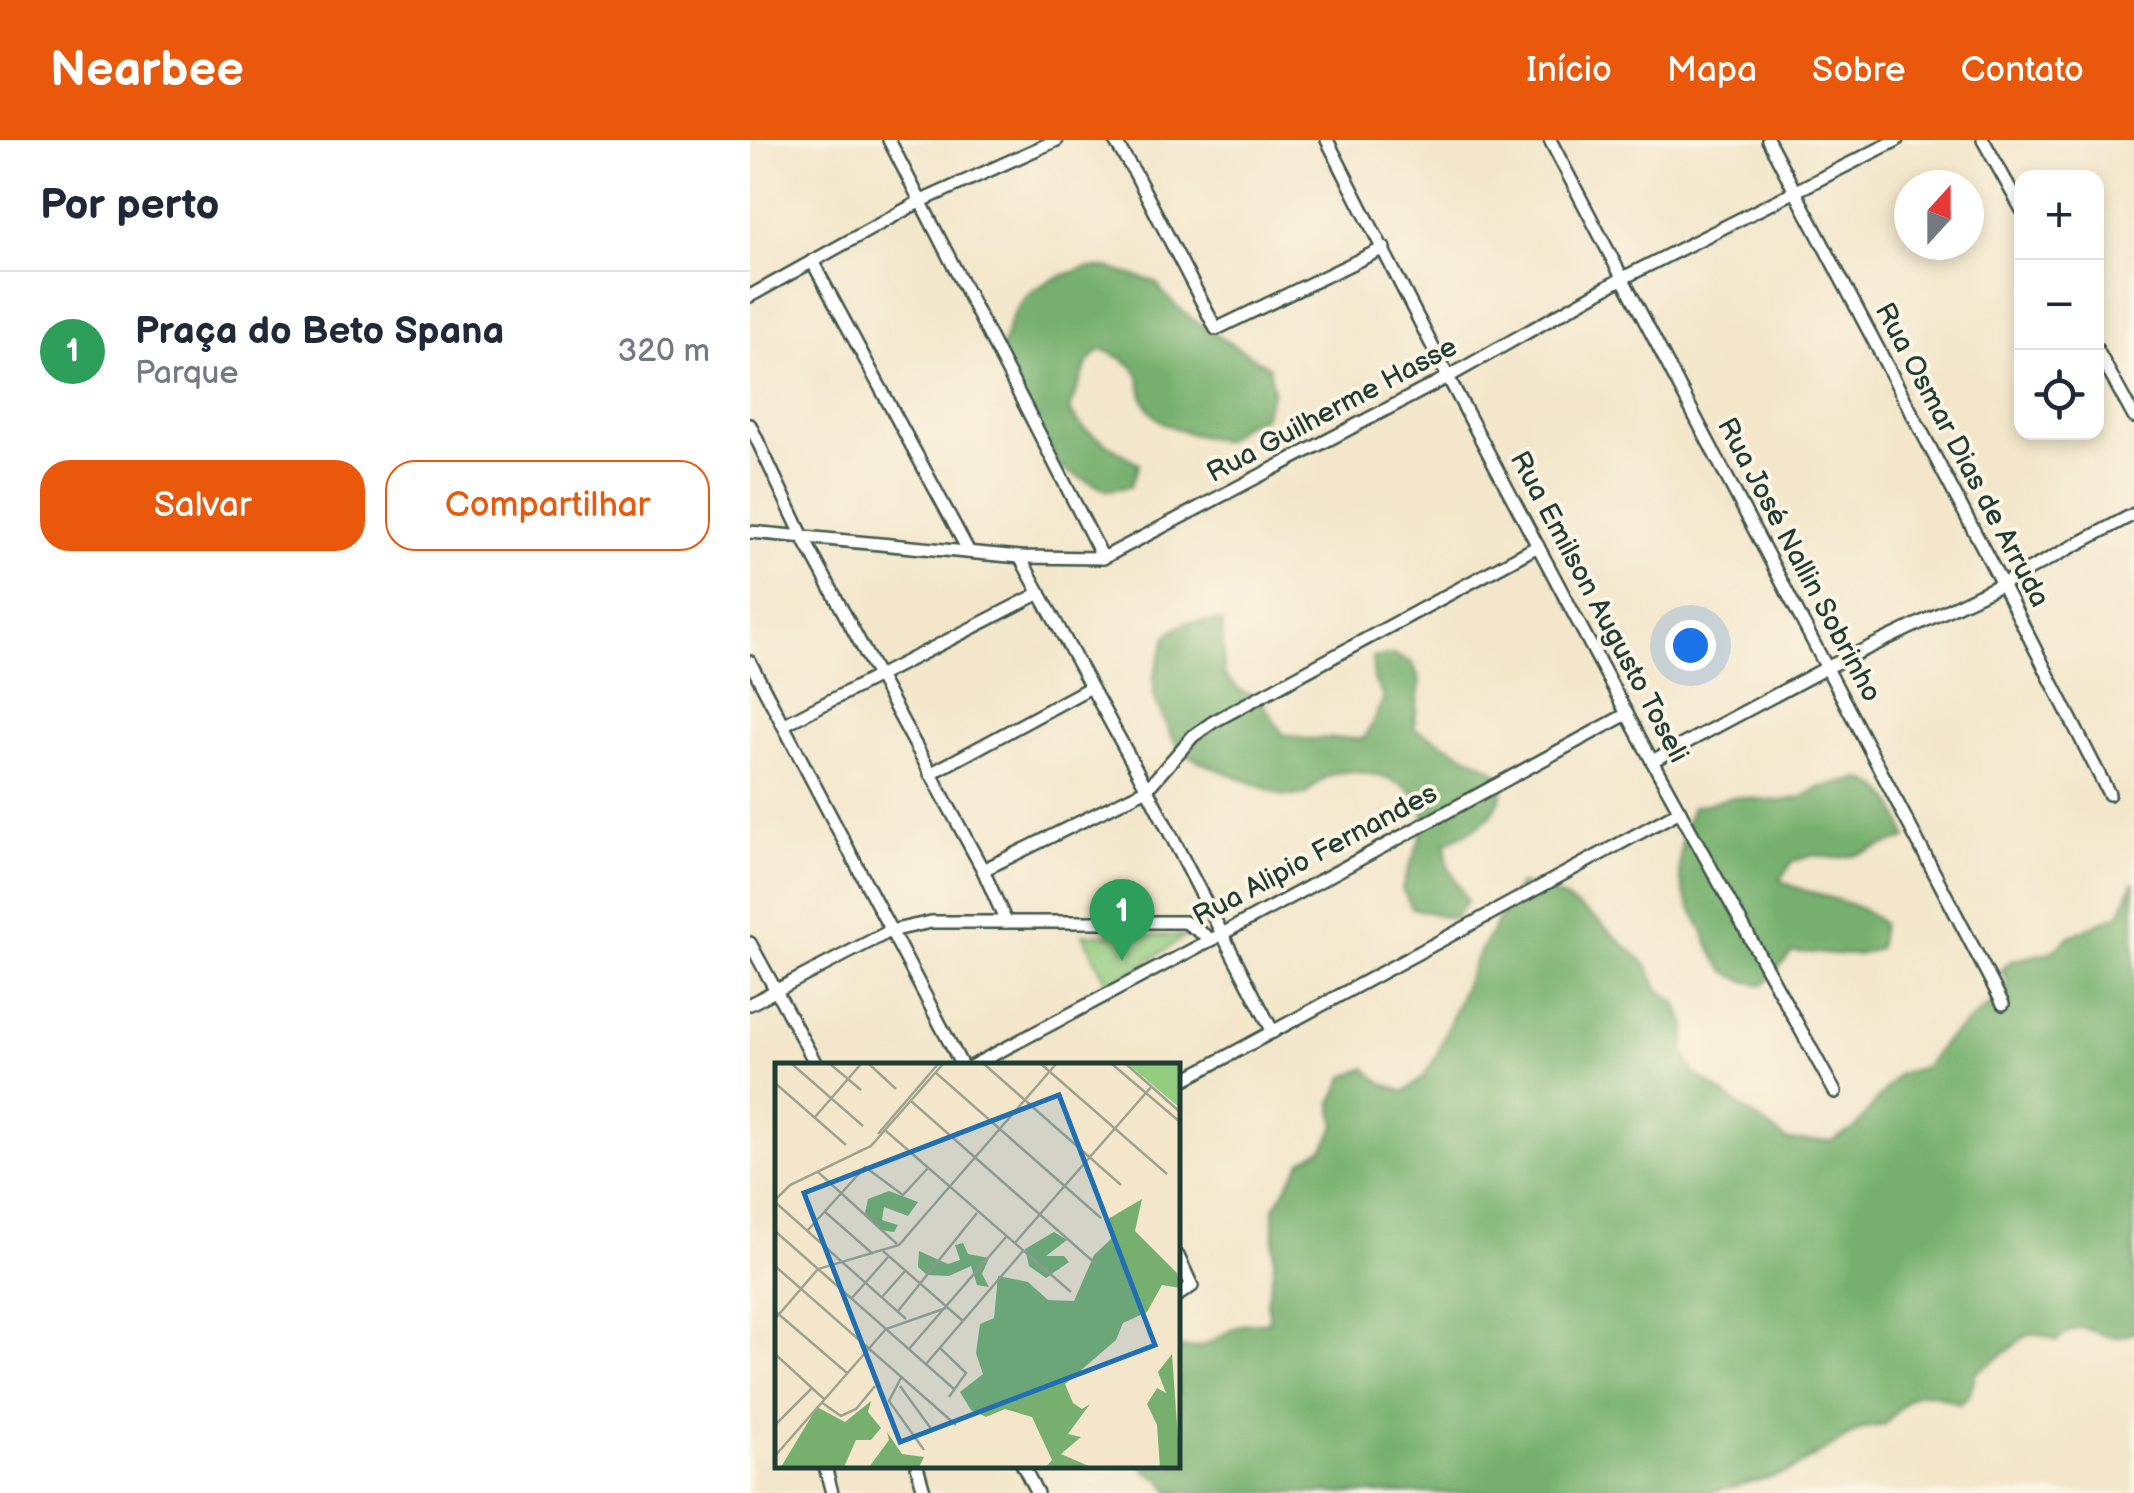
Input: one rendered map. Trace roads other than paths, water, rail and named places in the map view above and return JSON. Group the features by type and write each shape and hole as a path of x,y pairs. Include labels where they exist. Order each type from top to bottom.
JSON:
{"street":[{"path":"889,140 1103,558"},
{"path":"1114,140 1216,330 1384,248"},
{"name":"Rua Emilson Augusto Toseli","path":"1328,140 1448,377 1652,761 1835,1092"},
{"name":"Rua José Nallin Sobrinho","path":"1550,140 2003,1004"},
{"name":"Rua Osmar Dias de Arruda","path":"1768,140 2108,794"},
{"name":"Rua Guilherme Hasse","path":"750,532 1020,557 1103,558 1448,377 1623,278 1897,140"},
{"path":"1983,140 2014,196"},
{"path":"750,296 919,202 1054,142"},
{"path":"812,261 969,552"},
{"path":"2097,350 2134,417"},
{"path":"750,425 804,539 982,870 1006,922"},
{"path":"1652,761 1828,667 2002,584 2134,514"},
{"path":"982,870 1147,789 1193,736 1213,722 1538,546"},
{"path":"1020,557 1147,789 1217,937 1273,1032"},
{"path":"782,725 1040,593"},
{"path":"750,662 960,1063"},
{"path":"930,774 1091,687"},
{"name":"Rua Alipio Fernandes","path":"978,1063 1627,714"},
{"path":"1180,1082 1680,811"},
{"path":"750,1004 890,931 931,922 1185,922 1217,937"},
{"path":"750,943 815,1063"},
{"path":"1180,1260 1192,1286 1180,1294"},
{"path":"826,1468 832,1493"},
{"path":"1024,1468 1036,1493"}],"place":[{"name":"Praça do Beto Spana","path":"1122,961"}]}
